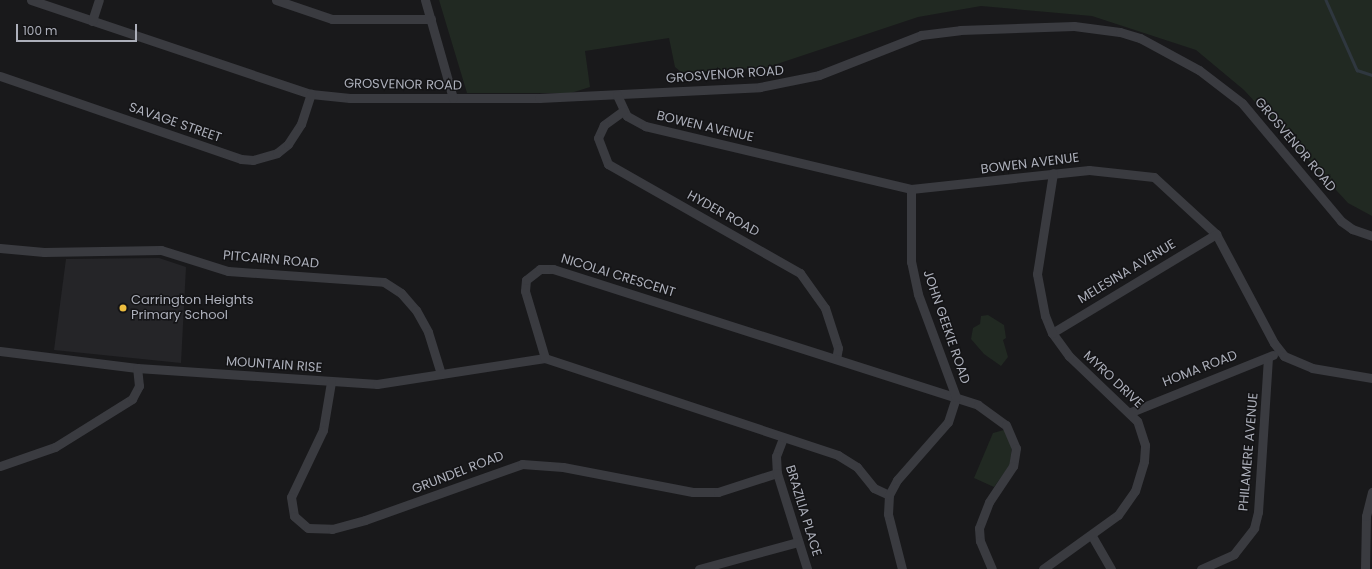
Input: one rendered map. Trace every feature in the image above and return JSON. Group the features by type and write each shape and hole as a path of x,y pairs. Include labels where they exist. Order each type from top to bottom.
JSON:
{"street":[{"name":"GROSVENOR ROAD","path":"31,0 311,94 350,98 617,95 783,85 819,75 897,42 960,30 1086,26 1120,32 1140,38 1199,70 1242,102 1341,221 1352,229 1372,236"},
{"path":"92,21 99,0"},
{"path":"276,0 332,19 431,19"},
{"path":"425,0 452,98"},
{"name":"SAVAGE STREET","path":"0,76 247,159 266,157 288,144 301,124 311,94"},
{"path":"617,95 623,111"},
{"name":"BOWEN AVENUE","path":"623,111 645,126 911,189 1089,170 1154,177 1216,234 1280,351"},
{"name":"HYDER ROAD","path":"623,111 604,125 598,138 608,164 800,273 824,308 838,348 836,359"},
{"name":"MYRO DRIVE","path":"1043,569 1092,536 1127,504 1141,476 1145,445 1131,412 1069,356 1052,333 1040,301 1037,274 1053,174"},
{"name":"JOHN GEEKIE ROAD","path":"902,569 888,514 889,496 897,480 948,422 956,397 918,294 911,262 911,189"},
{"name":"MELESINA AVENUE","path":"1052,333 1216,234"},
{"name":"PITCAIRN ROAD","path":"0,248 44,252 161,250 228,271 384,282 401,293 416,310 428,332 441,374"},
{"name":"NICOLAI CRESCENT","path":"545,358 525,291 529,276 547,268 956,397 993,414 1006,425 1016,448 1013,466 989,502 979,528 980,541 992,569"},
{"name":"MOUNTAIN RISE","path":"0,351 138,368 377,384 545,358"},
{"path":"1280,351 1312,368 1372,378"},
{"name":"HOMA ROAD","path":"1131,412 1268,358 1280,351"},
{"path":"545,358 848,460 874,488 889,496"},
{"name":"PHILAMERE AVENUE","path":"1201,569 1234,554 1254,528 1259,504 1268,358"},
{"path":"0,466 55,447 132,399 139,386 138,368"},
{"name":"GRUNDEL ROAD","path":"331,382 323,430 291,497 294,516 308,528 332,528 365,520 522,464 563,467 693,492 718,492 777,473"},
{"name":"BRAZILIA PLACE","path":"783,438 776,456 777,473 807,569"},
{"path":"1365,569 1366,516 1372,492"},
{"path":"1092,536 1111,569"},
{"path":"699,569 798,542"}],"shaded area":[{"path":"439,0 1372,0 1372,216 1348,203 1244,90 1196,50 1092,16 981,6 918,17 768,67 710,71 681,72 675,67 669,38 585,51 590,87 571,93 467,93"},
{"name":"Carrington Heights Primary School","path":"159,258 186,267 181,363 54,350 66,259"},
{"path":"988,315 1004,325 1006,338 1003,340 1008,357 1001,366 984,354 971,339 973,328 980,324 981,316"},
{"path":"1004,430 1012,444 1010,465 994,487 974,478 993,433"}],"waterway":[{"path":"1326,0 1357,70 1372,75"}],"place":[{"name":"Carrington Heights Primary School","path":"123,308"}]}
